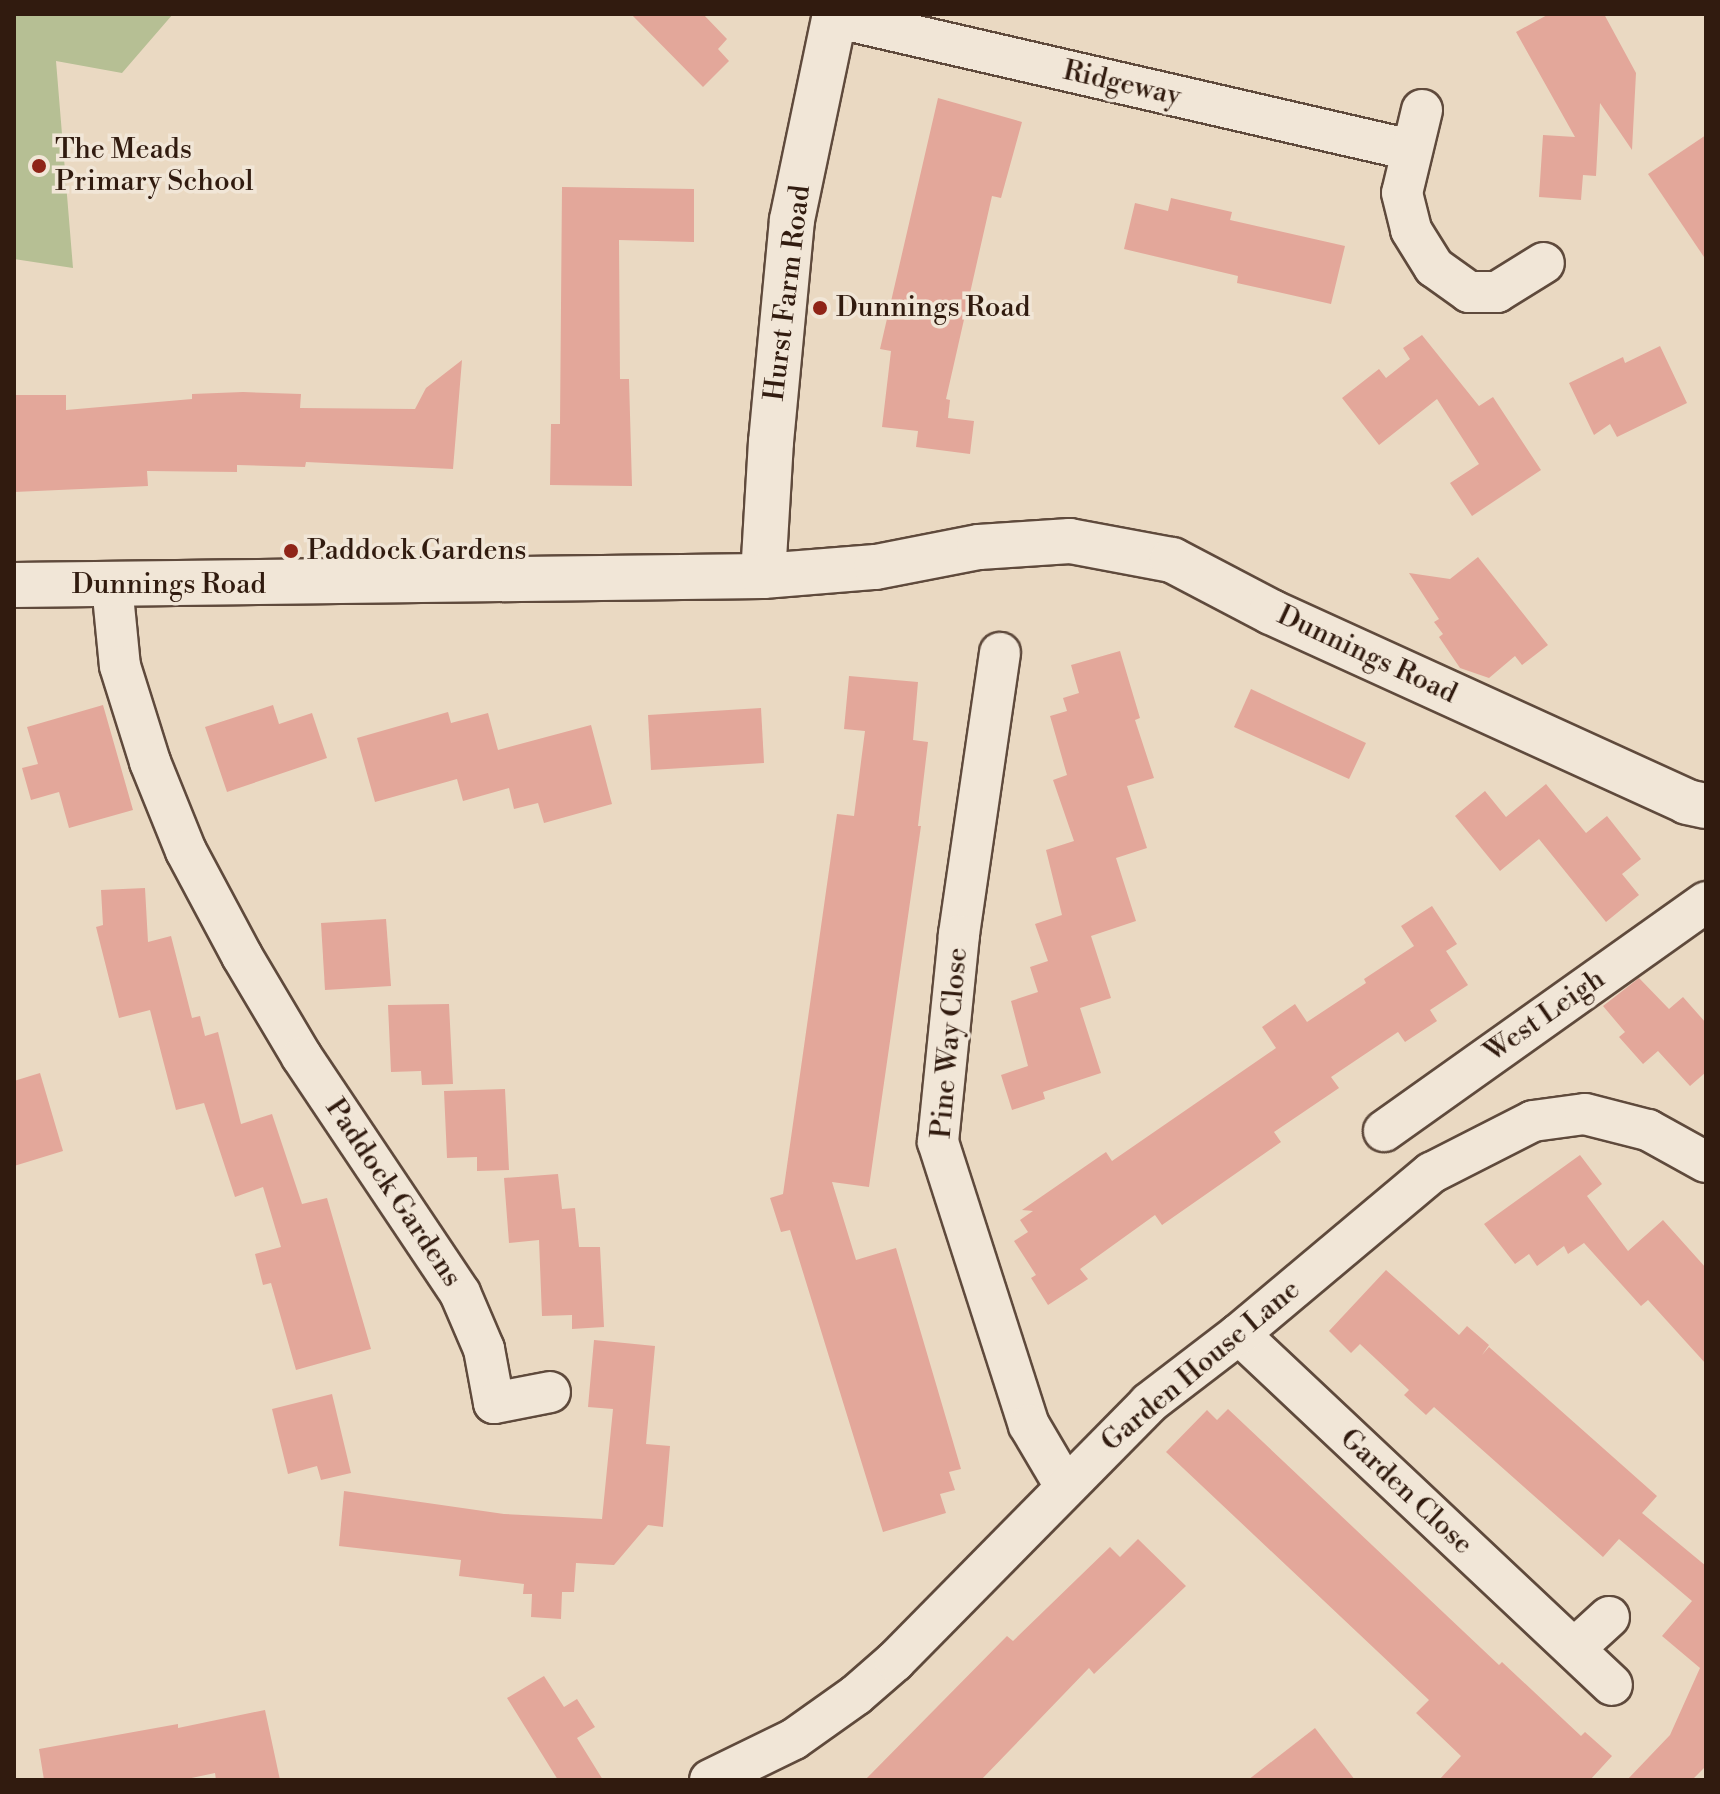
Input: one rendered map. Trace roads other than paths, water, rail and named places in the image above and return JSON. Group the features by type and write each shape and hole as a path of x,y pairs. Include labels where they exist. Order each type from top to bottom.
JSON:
{"street":[{"name":"Ridgeway","path":"834,16 1411,150"},
{"name":"Hurst Farm Road","path":"763,576 771,442 792,220 834,16"},
{"path":"1422,110 1402,193 1411,230 1434,267 1469,292 1497,292 1544,263"},
{"name":"Dunnings Road","path":"14,585 763,576 876,567 979,547 1070,541 1172,560 1271,612 1687,802 1706,806"},
{"name":"Paddock Gardens","path":"112,585 120,666 150,762 186,851 242,956 302,1057 460,1293 484,1349 494,1403 550,1392"},
{"name":"Pine Way Close","path":"986,667 938,1142 1029,1425 1065,1486"},
{"name":"West Leigh","path":"1384,1131 1706,902"},
{"name":"Garden House Lane","path":"731,1776 794,1739 895,1661 1149,1403 1239,1334 1431,1173 1533,1121 1585,1114 1648,1130 1706,1162"},
{"name":"Garden Close","path":"1239,1334 1612,1685"},
{"path":"1575,1648 1609,1617"}],"place":[{"name":"The Meads Primary School","path":"39,166"},
{"name":"Dunnings Road","path":"820,308"},
{"name":"Paddock Gardens","path":"291,551"}]}
